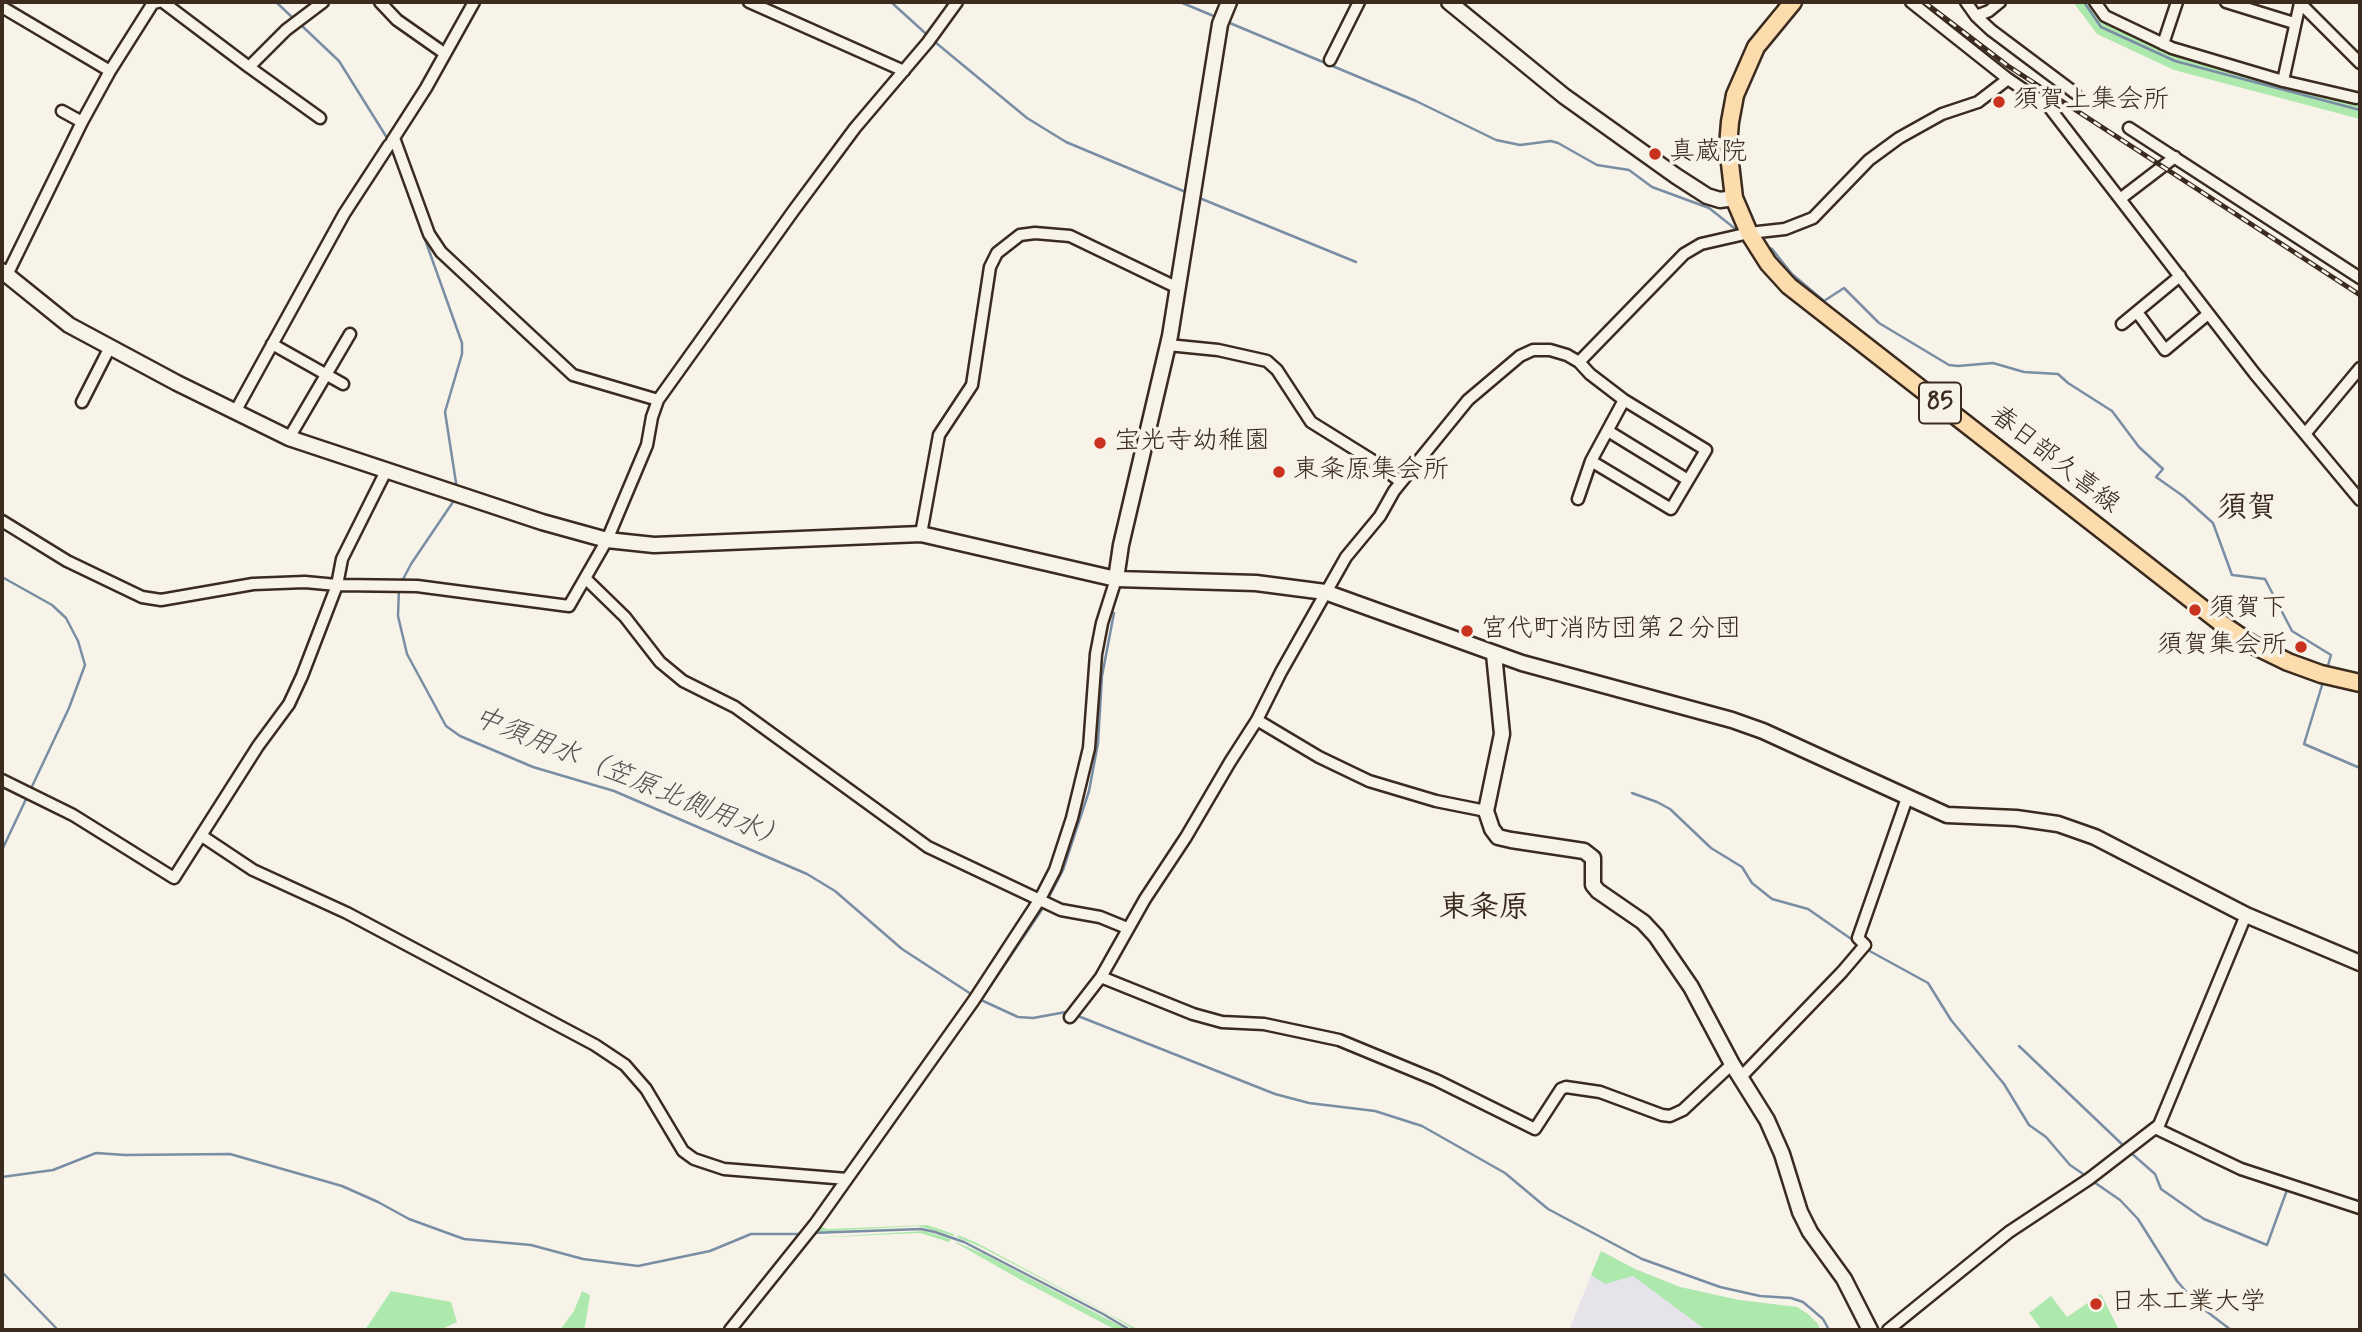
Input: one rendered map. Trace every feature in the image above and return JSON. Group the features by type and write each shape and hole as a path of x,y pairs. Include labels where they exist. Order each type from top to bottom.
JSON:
{"main road":[{"name":"春日部久喜線","path":"1793,2 1756,47 1735,95 1728,146 1734,198 1749,233 1768,263 1789,286 2225,626 2253,645 2288,662 2321,674 2360,683"}],"street":[{"path":"320,118 160,2 153,4 110,71 4,273 69,325 289,438 542,522 607,540 654,545 921,534 1115,579 1256,583 1325,592 1494,654 1732,719 1947,815 2016,818 2058,824 2095,837 2197,892 2360,963"},
{"path":"249,67 286,30 323,2"},
{"path":"235,412 344,214 426,88 474,2"},
{"path":"749,2 904,71"},
{"path":"2,521 67,561 142,597 161,600 231,587 282,582 417,586 569,606 607,540 647,445 658,400 855,128 904,71 957,2"},
{"path":"735,1329 815,1224 974,1000 1040,899 1059,858 1089,748 1096,654 1168,345 1165,328 1178,288 1220,23 1229,2"},
{"path":"1330,60 1359,2"},
{"path":"1449,2 1564,96 1676,176 1707,196 1720,200 1734,198"},
{"path":"1911,2 2008,79 2049,107 2208,314 2360,500"},
{"path":"1966,2 1976,16 2075,93"},
{"path":"1976,16 1989,11 2000,2"},
{"path":"2095,2 2105,16 2163,44 2236,68 2356,98"},
{"path":"2163,44 2177,2"},
{"path":"2226,2 2294,23"},
{"path":"2283,80 2299,2"},
{"path":"2299,2 2360,63"},
{"path":"385,3 397,20 444,53"},
{"path":"2,6 110,71"},
{"path":"1579,362 1684,254 1701,244 1749,233 1785,229 1813,218 1869,160 1899,138 1949,111 1979,102 2008,79"},
{"path":"62,111 82,122"},
{"path":"2129,128 2360,278"},
{"path":"391,141 429,234 441,252 573,375 658,400"},
{"path":"2120,199 2175,157"},
{"path":"921,534 939,435 972,385 990,267 997,253 1020,235 1035,233 1070,236 1178,288"},
{"path":"2122,324 2180,275"},
{"path":"2137,312 2165,350 2208,314"},
{"path":"289,438 350,334"},
{"path":"272,344 343,384"},
{"path":"1168,345 1218,350 1267,361 1277,370 1311,422 1372,460 1401,482"},
{"path":"82,402 110,347"},
{"path":"1070,1017 1101,977 1127,928 1258,720 1346,557 1380,516 1401,482 1468,400 1520,356 1533,350 1550,350 1579,362 1624,400 1706,450 1671,509 1591,461"},
{"path":"2305,434 2360,368"},
{"path":"1578,499 1591,461 1624,400"},
{"path":"1608,430 1688,480"},
{"path":"2,780 73,815 174,878 258,746 289,704 337,585 342,559 386,471"},
{"path":"586,579 625,617 660,662 683,681 736,706 928,847 1068,912 1100,917 1127,928"},
{"path":"1494,654 1502,734 1486,811 1488,820 1498,837 1584,851 1593,858 1593,885 1643,922 1656,936 1691,987 1772,1132 1782,1154 1800,1212 1810,1232 1844,1279 1870,1330"},
{"path":"1258,720 1319,757 1369,781 1486,811"},
{"path":"1741,1078 1865,945 1858,937 1907,798"},
{"path":"202,836 253,870 347,913 596,1045 625,1065 646,1089 683,1151 694,1159 724,1169 848,1178"},
{"path":"1888,1330 2009,1232 2090,1179 2159,1125 2246,915"},
{"path":"1101,977 1163,1004 1203,1017 1222,1022 1264,1024 1339,1040 1436,1080 1535,1129 1561,1089 1566,1087 1600,1092 1662,1115 1674,1115 1683,1110 1732,1064"},
{"path":"2155,1128 2227,1163 2360,1208"}],"shaded area":[{"path":"1601,1251 1635,1269 1680,1287 1739,1300 1797,1307 1818,1324 1820,1330 1569,1330"}],"green space":[{"path":"2073,2 2092,2 2103,19 2262,78 2360,102 2360,119 2174,70 2097,34"},
{"path":"927,1225 954,1236 918,1226 814,1232 818,1226 828,1229"},
{"path":"924,1231 951,1239 949,1242 920,1233 810,1238"},
{"path":"958,1235 977,1243 1139,1330 957,1237"},
{"path":"956,1242 984,1254 1128,1330 1116,1330"},
{"path":"1601,1251 1635,1269 1680,1287 1739,1300 1797,1307 1818,1324 1820,1330 1706,1330 1633,1276 1605,1284 1591,1275"},
{"path":"391,1291 451,1302 457,1322 440,1330 365,1330"},
{"path":"582,1291 590,1295 583,1330 560,1330 574,1311"},
{"name":"日本工業大学","path":"2101,1294 2119,1330 2042,1330 2029,1313 2051,1296 2067,1317"}],"waterway":[{"name":"中須用水（笠原北側用水）","path":"276,2 294,19"},
{"path":"891,2 1027,118 1066,142 1188,193"},
{"path":"1180,2 1216,17"},
{"path":"2084,2 2101,27 2175,61 2360,110"},
{"path":"1225,21 1416,101 1496,140 1520,145 1551,141 1597,165 1629,170 1652,187 1709,208 1738,231"},
{"name":"中須用水（笠原北側用水）","path":"301,25 339,61 389,141"},
{"name":"中須用水（笠原北側用水）","path":"392,147 462,343 462,354 445,412 457,489"},
{"path":"1197,197 1356,262"},
{"path":"1766,246 1772,249 1792,274 1824,301 1844,288 1879,323 1949,365 1993,363 2024,372 2058,374 2112,411 2139,447 2163,469 2156,477 2183,496 2213,523 2232,575 2265,579 2292,631 2331,655 2327,669"},
{"name":"中須用水（笠原北側用水）","path":"455,499 411,564 399,587 398,616 407,654 446,726 460,736 533,767 614,791 807,874 835,891 902,949 971,994"},
{"path":"2,577 52,605 66,618 78,641 85,665 69,708 2,850"},
{"path":"1049,897 1063,870 1089,791 1098,743 1102,676 1114,613"},
{"path":"2323,682 2304,744 2360,768"},
{"path":"1632,793 1670,809 1711,848 1742,867 1752,883 1772,899 1808,909 1857,943"},
{"path":"1043,908 981,1000 1018,1017 1033,1018 1066,1012"},
{"path":"1866,949 1928,983 1951,1020 2004,1084 2029,1125 2046,1137 2070,1165 2086,1176"},
{"name":"中須用水（笠原北側用水）","path":"1078,1016 1275,1094 1309,1103 1375,1111 1422,1126 1505,1173 1548,1209 1642,1259 1720,1287 1803,1302 1823,1319 1829,1330"},
{"path":"2019,1046 2126,1148"},
{"path":"2130,1152 2155,1174 2161,1189 2204,1219 2267,1245 2287,1190 2317,1199"},
{"path":"2,1177 53,1170 96,1153 230,1154 342,1186 409,1219 464,1239 531,1245 583,1259 638,1266 710,1251 751,1234 804,1234"},
{"path":"2091,1180 2120,1200 2138,1219 2177,1281 2197,1304 2231,1330"},
{"path":"811,1233 921,1229 935,1232 964,1242 1130,1330"},
{"path":"2,1272 58,1330"}],"railway":[{"path":"1924,2 2008,66 2360,295"}],"place":[{"name":"須賀上集会所","path":"1999,102"},
{"name":"真蔵院","path":"1655,154"},
{"name":"宝光寺幼稚園","path":"1100,443"},
{"name":"東粂原集会所","path":"1279,472"},
{"name":"須賀下","path":"2195,610"},
{"name":"宮代町消防団第２分団","path":"1467,631"},
{"name":"須賀集会所","path":"2301,647"},
{"name":"日本工業大学","path":"2096,1304"}],"district":[{"name":"須賀","path":"2247,510"},
{"name":"東粂原","path":"1484,910"}]}
